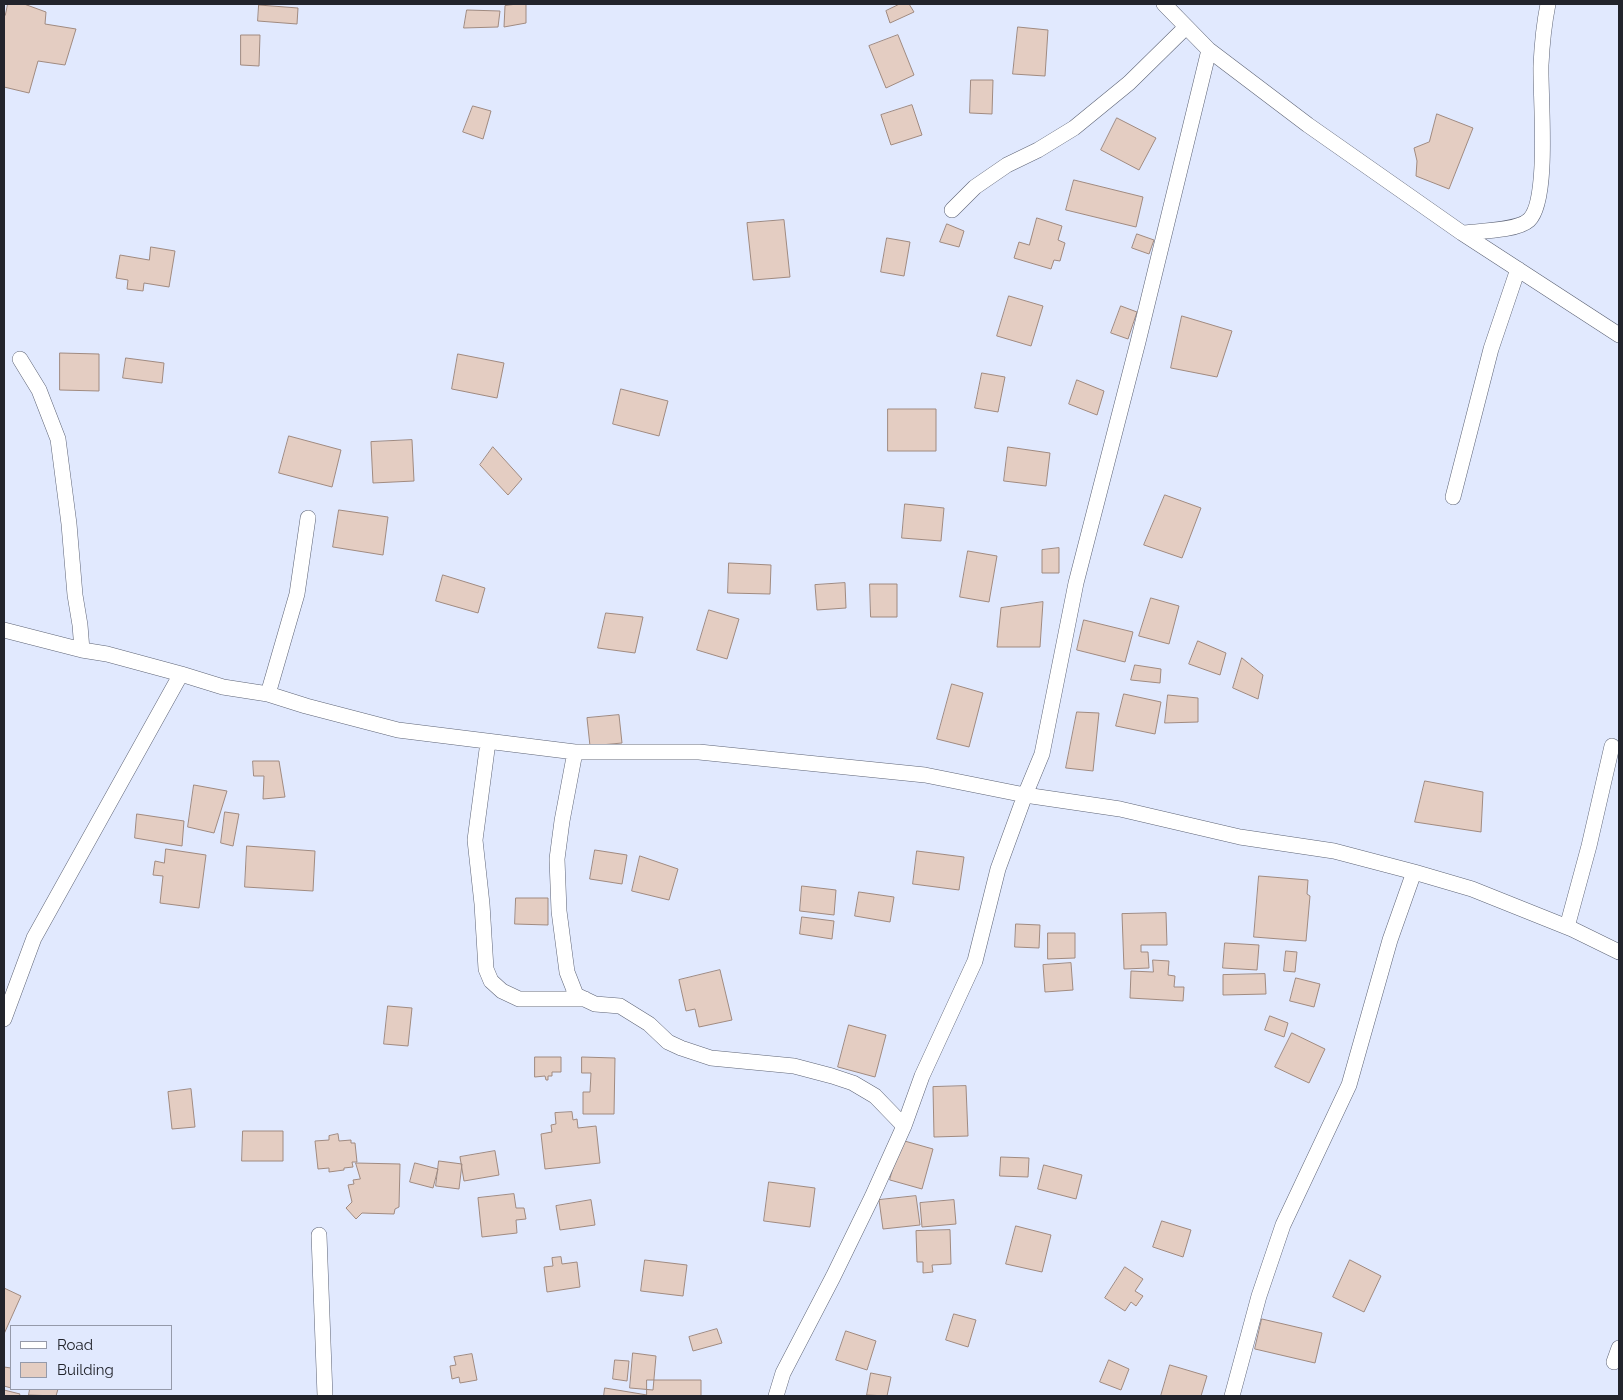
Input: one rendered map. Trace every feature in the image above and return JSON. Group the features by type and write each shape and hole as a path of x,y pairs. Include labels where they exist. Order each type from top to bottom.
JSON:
{"street":[{"path":"1164,4 1209,50 1308,125 1462,233 1619,335"},
{"path":"1462,233 1516,227 1529,221 1535,213 1540,194 1542,167 1541,67 1543,28 1548,4"},
{"path":"952,210 975,187 1007,165 1038,150 1074,128 1129,83 1186,26"},
{"path":"776,1396 783,1373 837,1268 904,1126 922,1076 975,961 998,869 1042,754 1076,583 1138,342 1209,50"},
{"path":"1453,497 1492,349 1518,269"},
{"path":"20,360 38,390 58,440 82,650"},
{"path":"268,694 297,594 308,518"},
{"path":"4,630 82,650 107,654 223,687 268,694 398,730 575,752 699,752 773,758 925,775 1025,795 1120,809 1240,837 1334,851 1472,889 1567,927 1619,952"},
{"path":"4,1019 34,938 181,674"},
{"path":"488,742 474,840 482,904 486,969 491,981 502,992 519,999 585,999"},
{"path":"1567,927 1589,846 1612,746"},
{"path":"575,752 557,859 560,912 567,972 576,995 595,1004 620,1006 649,1024 668,1042 711,1058 794,1066 853,1083 874,1096 904,1126"},
{"path":"1232,1396 1259,1296 1283,1225 1349,1085 1388,948 1414,872"},
{"path":"319,1235 325,1396"},
{"path":"1614,1362 1619,1348"}],"building":[{"path":"8,4 24,4 46,12 45,24 76,29 65,65 38,61 29,93 4,87 4,14"},
{"path":"526,4 526,23 504,27 505,6"},
{"path":"900,4 909,4 914,12 890,23 886,11"},
{"path":"259,5 298,8 297,24 258,21"},
{"path":"467,10 500,11 498,27 464,28"},
{"path":"1018,27 1048,30 1045,76 1013,74"},
{"path":"241,35 260,35 259,66 241,65"},
{"path":"898,35 914,75 886,88 869,46"},
{"path":"971,80 993,80 992,114 970,113"},
{"path":"912,105 922,135 891,145 881,115"},
{"path":"473,106 491,111 483,139 463,132"},
{"path":"1437,114 1473,128 1449,189 1416,176 1417,161 1414,148 1429,142"},
{"path":"1117,118 1156,138 1139,170 1101,150"},
{"path":"1074,180 1143,197 1136,227 1066,210"},
{"path":"1037,218 1062,226 1058,240 1065,243 1060,261 1054,260 1051,269 1014,258 1019,242 1029,245"},
{"path":"784,220 790,277 753,280 747,223"},
{"path":"947,224 964,231 959,247 940,242"},
{"path":"1137,234 1154,240 1149,254 1132,248"},
{"path":"887,238 910,242 904,276 881,272"},
{"path":"151,247 175,251 169,287 144,283 143,291 127,289 128,280 116,278 120,255 149,260"},
{"path":"1009,296 1043,306 1031,346 997,336"},
{"path":"1121,306 1137,312 1128,339 1111,333"},
{"path":"1182,316 1232,331 1217,377 1171,368"},
{"path":"60,353 99,354 99,391 60,390"},
{"path":"458,354 504,363 497,398 452,389"},
{"path":"126,358 164,363 162,383 123,378"},
{"path":"982,373 1005,377 998,412 975,408"},
{"path":"1077,380 1104,391 1097,415 1069,404"},
{"path":"621,389 668,401 659,436 613,424"},
{"path":"888,409 936,409 936,451 888,451"},
{"path":"289,436 341,450 332,487 279,473"},
{"path":"412,440 414,481 373,483 371,442"},
{"path":"493,447 522,479 508,495 480,465"},
{"path":"1008,447 1050,453 1046,486 1004,481"},
{"path":"1165,495 1201,508 1182,558 1144,545"},
{"path":"905,504 944,508 941,541 902,538"},
{"path":"339,510 388,517 383,555 333,547"},
{"path":"1059,548 1059,573 1042,573 1042,550"},
{"path":"968,551 997,556 989,602 960,597"},
{"path":"729,563 771,565 770,594 728,593"},
{"path":"443,575 485,588 478,613 436,601"},
{"path":"845,583 846,608 817,610 815,585"},
{"path":"870,584 897,584 897,617 871,617"},
{"path":"1151,598 1179,606 1169,644 1139,636"},
{"path":"1043,602 1040,647 997,647 1001,608"},
{"path":"709,610 739,619 727,659 697,650"},
{"path":"606,613 643,617 635,653 598,648"},
{"path":"1084,620 1133,632 1125,662 1077,650"},
{"path":"1198,641 1226,653 1220,675 1189,664"},
{"path":"1242,658 1263,675 1258,699 1233,688"},
{"path":"1135,665 1161,669 1160,683 1131,680"},
{"path":"952,684 983,693 969,747 937,739"},
{"path":"1124,694 1161,702 1155,734 1116,726"},
{"path":"1168,695 1198,698 1198,722 1165,723"},
{"path":"1077,712 1099,713 1093,771 1066,768"},
{"path":"619,715 622,743 590,746 587,718"},
{"path":"253,761 279,761 285,797 263,799 264,776 254,776"},
{"path":"1425,781 1483,792 1481,832 1415,822"},
{"path":"194,785 227,791 214,833 188,827"},
{"path":"225,812 239,814 233,846 221,843"},
{"path":"137,814 184,821 182,846 135,838"},
{"path":"247,846 315,851 313,891 245,887"},
{"path":"166,849 206,855 199,908 160,903 163,876 153,875 155,861 164,863"},
{"path":"595,850 627,855 622,884 590,879"},
{"path":"917,851 964,857 959,890 913,884"},
{"path":"640,856 678,869 669,900 632,891"},
{"path":"1259,876 1308,880 1307,894 1310,896 1306,941 1254,937"},
{"path":"802,886 836,890 834,915 800,911"},
{"path":"859,892 894,897 890,922 855,916"},
{"path":"516,898 548,898 548,925 515,924"},
{"path":"1166,913 1167,945 1141,945 1141,952 1148,952 1149,968 1124,969 1122,914"},
{"path":"802,917 834,921 832,939 800,934"},
{"path":"1016,924 1040,925 1039,948 1015,947"},
{"path":"1048,933 1075,933 1075,958 1048,959"},
{"path":"1225,943 1259,945 1257,970 1223,968"},
{"path":"1286,951 1297,952 1295,972 1284,971"},
{"path":"1153,960 1169,961 1168,975 1175,976 1174,987 1184,987 1183,1001 1130,998 1131,971 1153,972"},
{"path":"1071,963 1073,990 1045,992 1043,965"},
{"path":"720,970 732,1020 699,1027 695,1009 686,1011 679,980"},
{"path":"1265,974 1266,994 1223,995 1223,975"},
{"path":"1296,978 1320,984 1314,1007 1290,1001"},
{"path":"388,1006 412,1008 408,1046 384,1044"},
{"path":"1270,1016 1288,1023 1284,1037 1265,1030"},
{"path":"849,1025 886,1035 875,1077 838,1067"},
{"path":"1292,1033 1325,1049 1309,1083 1275,1067"},
{"path":"535,1057 561,1057 561,1072 552,1072 552,1076 548,1076 548,1080 546,1080 545,1076 535,1077"},
{"path":"582,1057 615,1058 614,1114 583,1114 583,1092 590,1092 591,1073 582,1073"},
{"path":"966,1086 968,1136 934,1137 933,1087"},
{"path":"191,1089 195,1127 172,1129 168,1092"},
{"path":"572,1112 573,1120 577,1119 578,1128 596,1126 600,1163 545,1169 541,1134 552,1132 551,1125 556,1124 555,1113"},
{"path":"243,1131 283,1131 283,1161 242,1161"},
{"path":"338,1134 339,1141 351,1140 351,1143 355,1143 357,1162 352,1162 353,1167 344,1168 344,1170 329,1172 329,1168 318,1169 315,1141 329,1140 329,1136"},
{"path":"901,1140 933,1149 922,1189 890,1180"},
{"path":"495,1151 499,1175 464,1181 460,1157"},
{"path":"1001,1157 1029,1158 1028,1177 1000,1176"},
{"path":"439,1161 462,1164 459,1189 436,1186"},
{"path":"356,1163 400,1164 399,1207 395,1209 394,1214 362,1213 356,1219 346,1208 352,1202 348,1185 354,1184 353,1180 360,1179"},
{"path":"415,1163 438,1169 433,1188 410,1182"},
{"path":"1044,1165 1082,1175 1076,1199 1038,1189"},
{"path":"769,1182 815,1188 810,1227 764,1221"},
{"path":"514,1194 516,1208 524,1208 526,1219 516,1220 517,1233 482,1237 478,1198"},
{"path":"916,1196 920,1225 883,1229 879,1200"},
{"path":"591,1200 595,1225 560,1230 556,1206"},
{"path":"954,1200 956,1224 922,1227 920,1203"},
{"path":"1162,1221 1191,1230 1183,1257 1153,1247"},
{"path":"1016,1226 1051,1235 1042,1272 1006,1264"},
{"path":"950,1230 951,1264 932,1265 933,1272 923,1273 923,1262 917,1262 916,1231"},
{"path":"561,1257 562,1264 577,1262 580,1287 547,1292 544,1267 553,1266 552,1258"},
{"path":"645,1260 687,1265 683,1296 641,1291"},
{"path":"1350,1260 1381,1276 1364,1312 1333,1297"},
{"path":"1125,1267 1143,1279 1135,1291 1143,1296 1136,1306 1131,1302 1125,1311 1105,1298"},
{"path":"4,1288 21,1296 4,1334"},
{"path":"954,1314 976,1320 968,1347 946,1340"},
{"path":"1262,1319 1322,1333 1315,1363 1255,1349"},
{"path":"717,1329 722,1343 693,1351 689,1337"},
{"path":"846,1331 876,1341 867,1370 836,1360"},
{"path":"633,1353 656,1356 653,1390 630,1388"},
{"path":"472,1354 477,1380 460,1383 459,1377 452,1379 450,1366 456,1365 454,1357"},
{"path":"615,1360 629,1361 627,1381 613,1379"},
{"path":"1109,1360 1129,1369 1121,1390 1100,1382"},
{"path":"1170,1365 1207,1376 1201,1396 1161,1396"},
{"path":"4,1367 10,1368 10,1388 4,1386"},
{"path":"871,1373 891,1377 887,1396 867,1395"},
{"path":"647,1380 701,1380 701,1396 647,1396"},
{"path":"605,1388 647,1395 647,1396 604,1396"},
{"path":"4,1390 20,1394 19,1396 4,1396"},
{"path":"30,1390 58,1390 56,1396 29,1395"}]}
